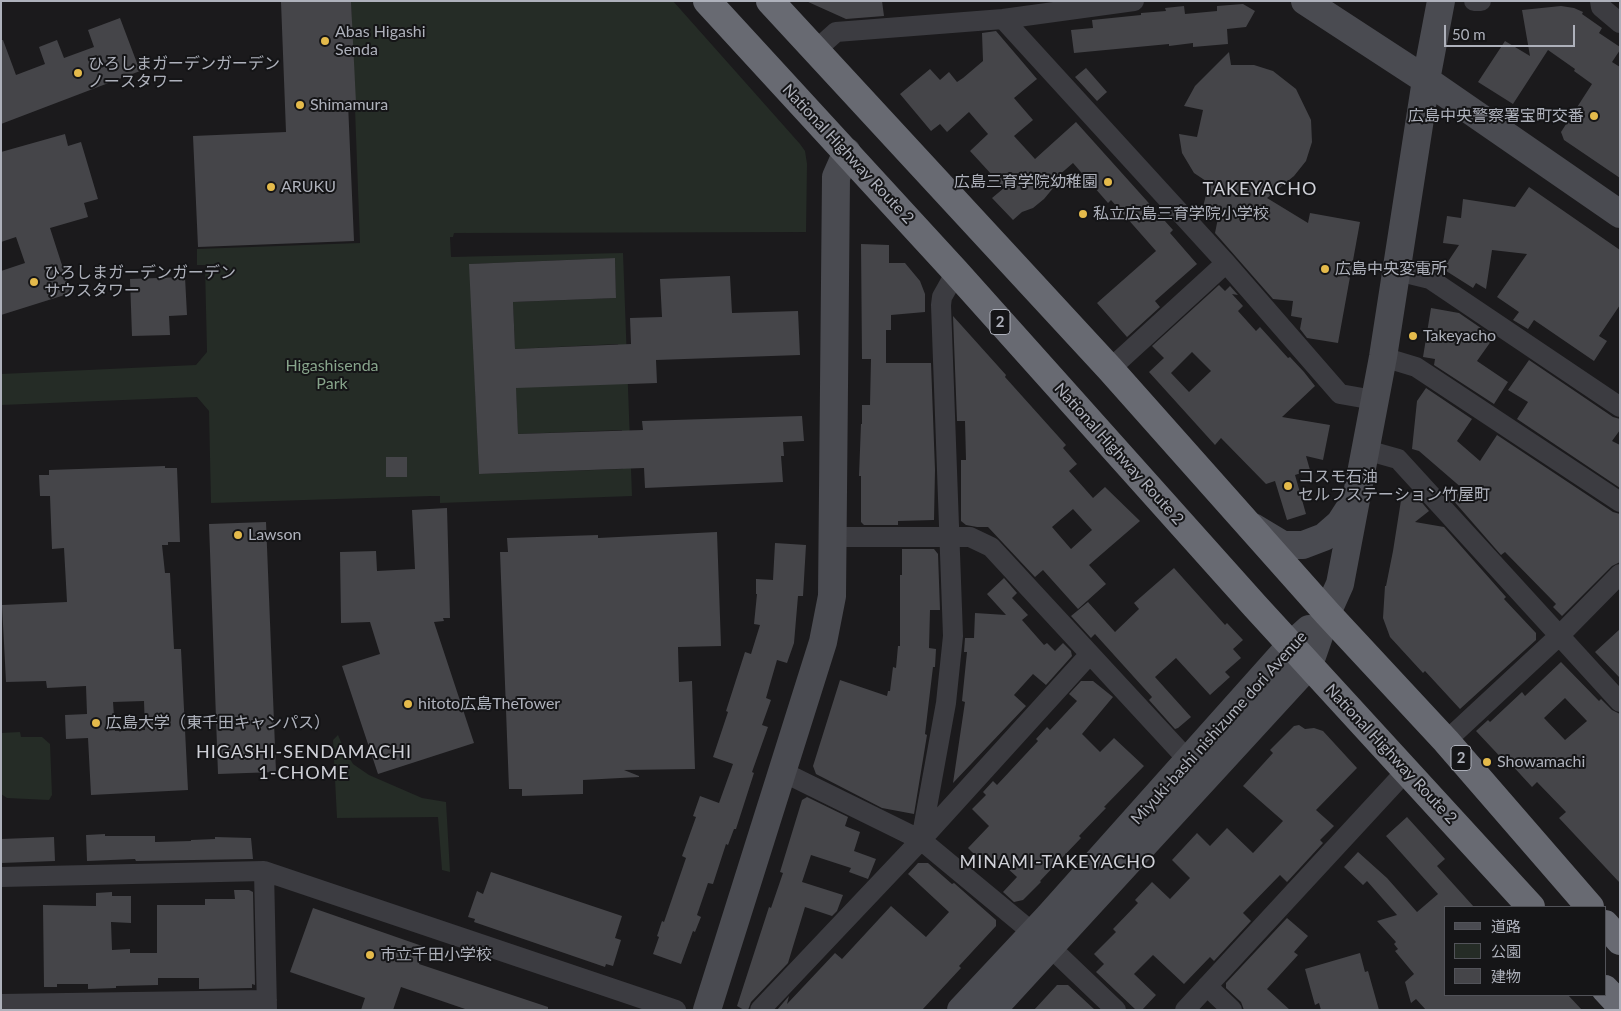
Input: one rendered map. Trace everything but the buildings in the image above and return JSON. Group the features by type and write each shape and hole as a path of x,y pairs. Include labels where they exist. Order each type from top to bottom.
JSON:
{"highway":[{"name":"National Highway Route 2","path":"707,1 956,272 1290,646 1407,770 1530,906"},
{"name":"2","path":"771,3 1110,369 1327,613 1446,741 1589,906"},
{"path":"1606,925 1620,941"},
{"path":"1606,990 1620,1005"}],"street":[{"path":"816,50 836,32 1003,19 1134,1"},
{"path":"1305,1 1426,80 1620,214"},
{"path":"1327,613 1340,584 1366,450 1397,271 1426,80 1441,1"},
{"path":"1474,1 1480,1"},
{"path":"1600,1 1601,7 1620,24"},
{"path":"1003,19 1226,262 1340,394 1374,400"},
{"path":"707,1010 823,642 832,596 836,177 846,152"},
{"path":"1110,369 1226,262"},
{"path":"1397,271 1430,279 1620,407"},
{"path":"920,840 946,703 953,636 941,305 942,297 956,272"},
{"path":"1383,357 1416,367 1620,502"},
{"path":"1366,450 1398,459 1620,702"},
{"path":"1248,524 1283,544 1303,545 1324,538 1340,523 1355,500"},
{"path":"833,537 970,537 991,547 1188,760"},
{"path":"1446,741 1560,635 1620,574"},
{"name":"Miyuki-bashi nishizume dori Avenue","path":"992,1010 1042,940 1188,760 1290,646 1327,613"},
{"name":"Miyuki-bashi nishizume dori Avenue","path":"961,1010 1042,940 1309,665 1327,613"},
{"path":"760,1010 920,840 1090,654"},
{"path":"1184,1010 1407,770"},
{"path":"783,772 920,840 1042,940 1116,1010"},
{"path":"1,877 264,871 676,1010"},
{"path":"1,1004 267,1005 264,871"},
{"path":"1207,986 1232,1010"}],"green space":[{"name":"Higashisenda Park","path":"351,1 673,1 805,151 807,164 806,232 454,233 453,237 450,237 451,257 623,253 632,496 440,503 440,496 431,496 211,503 209,411 197,397 1,405 1,374 196,365 207,352 205,265 197,265 197,249 360,243","holes":["615,258 616,298 513,302 515,349 618,344 620,383 515,373 518,434 622,430 623,469 479,474 470,264"]},
{"path":"20,732 21,737 42,737 50,744 52,795 49,800 7,798 1,794 1,733"},
{"path":"338,735 353,764 369,775 422,798 446,802 450,872 442,870 438,817 337,818 333,740"}],"place":[{"name":"Abas Higashi Senda","path":"325,41"},
{"name":"ひろしまガーデンガーデン ノースタワー","path":"78,73"},
{"name":"Shimamura","path":"300,105"},
{"name":"広島中央警察署宝町交番","path":"1594,116"},
{"name":"広島三育学院幼稚園","path":"1108,182"},
{"name":"ARUKU","path":"271,187"},
{"name":"私立広島三育学院小学校","path":"1083,214"},
{"name":"広島中央変電所","path":"1325,269"},
{"name":"ひろしまガーデンガーデン サウスタワー","path":"34,282"},
{"name":"Takeyacho","path":"1413,336"},
{"name":"コスモ石油 セルフステーション竹屋町","path":"1288,486"},
{"name":"Lawson","path":"238,535"},
{"name":"hitoto広島TheTower","path":"408,704"},
{"name":"広島大学（東千田キャンパス）","path":"96,723"},
{"name":"Showamachi","path":"1487,762"},
{"name":"市立千田小学校","path":"370,955"}],"district":[{"name":"TAKEYACHO","path":"1260,189"},
{"name":"HIGASHI-SENDAMACHI 1-CHOME","path":"304,762"},
{"name":"MINAMI-TAKEYACHO","path":"1058,862"}]}
